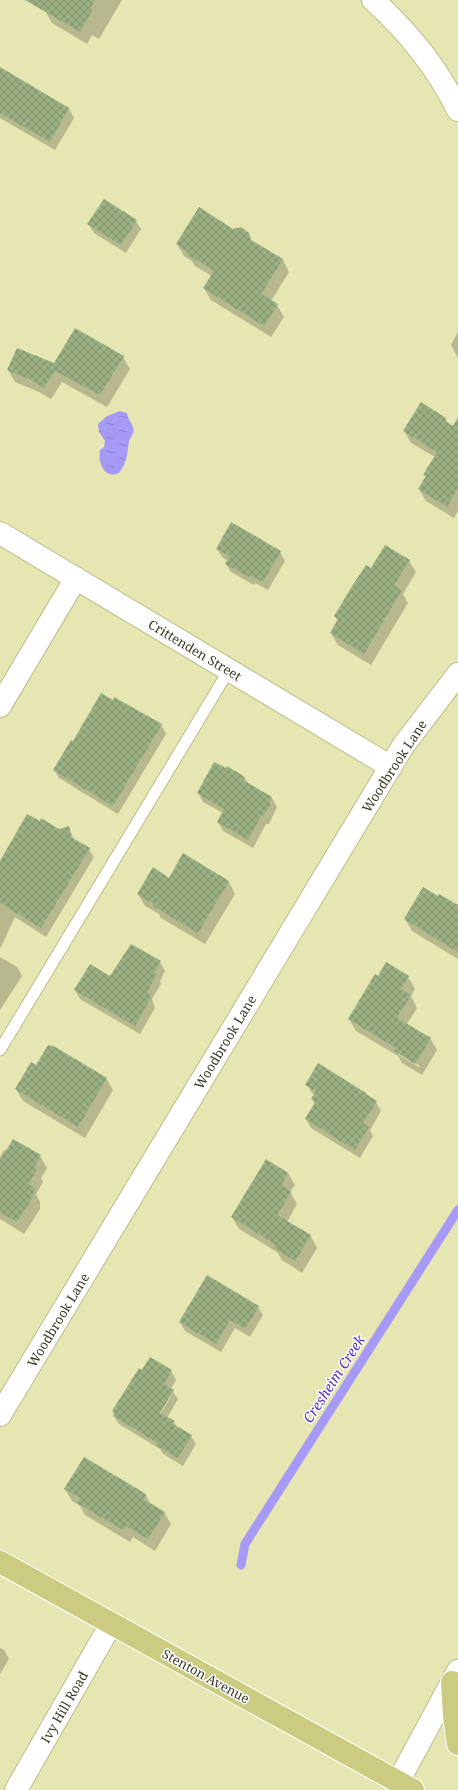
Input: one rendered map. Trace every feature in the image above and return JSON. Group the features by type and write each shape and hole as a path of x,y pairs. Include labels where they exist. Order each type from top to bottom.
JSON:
{"main road":[{"name":"Stenton Avenue","path":"0,1562 406,1786"},
{"path":"455,1676 454,1716 458,1744"}],"street":[{"path":"373,0 392,18 429,59 458,110"},
{"name":"Crittenden Street","path":"0,533 391,767"},
{"path":"0,706 76,578"},
{"name":"Woodbrook Lane","path":"0,1415 391,767 418,726 458,674"},
{"name":"Ivy Hill Road","path":"16,1790 111,1624"},
{"path":"406,1786 455,1676"}],"lane":[{"path":"0,1050 228,670"}],"water":[{"path":"120,411 127,413 134,431 129,441 124,465 119,473 109,474 105,472 101,464 100,450 104,447 105,441 99,432 98,424 107,416"}],"building":[{"path":"25,0 95,0 90,8 93,9 80,32"},
{"path":"0,67 69,108 50,142 0,113"},
{"path":"104,199 137,220 121,245 87,224"},
{"path":"199,207 233,229 241,227 249,233 251,240 283,259 261,294 278,304 264,326 203,288 214,271 187,254 188,252 176,244"},
{"path":"75,328 124,356 100,395 55,371 44,388 31,380 7,370 17,348 54,363"},
{"path":"421,402 446,418 445,421 453,426 458,417 458,488 447,507 418,489 426,476 423,475 437,452 403,431"},
{"path":"231,522 281,551 263,582 250,575 249,577 225,564 230,556 216,549"},
{"path":"385,545 410,560 394,585 402,590 364,654 330,633 338,619 334,616 354,583 366,565 371,568"},
{"path":"101,693 113,700 114,697 162,724 113,806 53,770 71,740 73,741"},
{"path":"214,762 226,768 227,766 245,777 243,780 272,797 269,803 270,806 264,815 261,816 248,840 217,822 224,809 197,793"},
{"path":"27,814 40,821 41,818 59,829 69,826 71,837 90,848 41,928 0,903 0,861"},
{"path":"183,853 229,881 198,933 153,906 154,904 137,894 153,867 169,878"},
{"path":"423,887 458,905 458,952 404,919"},
{"path":"131,944 161,961 154,973 157,974 147,992 150,994 149,997 151,998 135,1026 74,990 90,964 110,976"},
{"path":"386,962 409,976 401,989 411,995 397,1018 431,1038 415,1064 394,1051 396,1048 348,1019 375,974 378,976"},
{"path":"48,1045 52,1045 107,1078 78,1127 15,1089 31,1062 36,1065"},
{"path":"318,1063 377,1101 363,1123 369,1127 355,1150 305,1119 315,1102 311,1099 316,1091 305,1085"},
{"path":"13,1139 41,1155 34,1167 37,1169 29,1183 34,1189 33,1197 17,1222 0,1212 0,1160"},
{"path":"266,1159 288,1173 281,1185 291,1192 277,1215 311,1235 295,1261 274,1248 276,1245 231,1217"},
{"path":"207,1275 259,1306 245,1329 230,1320 216,1344 179,1322"},
{"path":"150,1357 172,1370 164,1384 174,1390 160,1413 175,1421 173,1424 192,1435 178,1458 157,1446 158,1443 113,1416 115,1413 112,1411 139,1368 142,1370"},
{"path":"84,1457 146,1494 143,1499 165,1512 148,1539 126,1526 123,1530 77,1503 80,1498 64,1489"}],"waterway":[{"name":"Cresheim Creek","path":"241,1565 245,1544 458,1210"}]}
